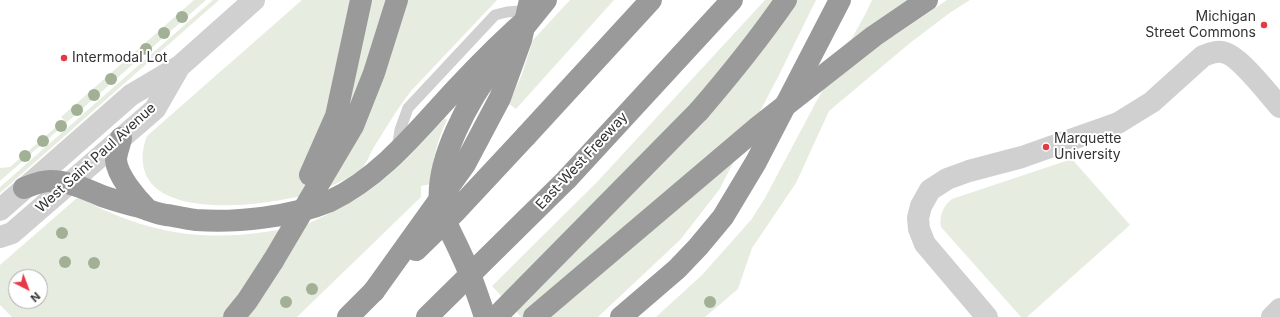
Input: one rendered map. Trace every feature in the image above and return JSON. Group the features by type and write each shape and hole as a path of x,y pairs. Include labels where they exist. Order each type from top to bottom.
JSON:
{"highway":[{"path":"273,261 336,116 361,0"},
{"path":"234,317 247,301 273,261 353,126 374,73 397,0"},
{"path":"348,317 456,211 651,0"},
{"name":"East-West Freeway","path":"427,317 567,179 732,0"},
{"path":"477,292 497,317 699,111 765,31 786,0"},
{"path":"621,317 677,269 723,217 756,162 840,0"},
{"path":"534,317 758,127 874,36 927,0"},
{"path":"374,291 466,164 500,98 520,40 538,3"},
{"path":"24,188 48,181 69,184 160,214 194,220 238,220 284,214 321,204 352,189 373,174 415,134 538,3"},
{"path":"485,317 477,292 441,210 441,187 443,173 452,140 465,112 484,80 538,3"},
{"path":"122,138 116,159 118,167 134,195 148,210"}],"street":[{"name":"West Saint Paul Avenue","path":"0,210 131,95 180,66 254,0"},
{"path":"987,317 925,244 919,228 918,218 921,206 930,190 947,179 969,171 1022,156 1118,123 1152,102 1203,56 1211,53 1222,51 1240,62 1280,107"},
{"name":"West Saint Paul Avenue","path":"0,237 12,234 154,109 180,66"},
{"path":"1272,317 1280,309"}],"shaded area":[{"path":"194,0 206,0 0,181 0,168 10,167 64,120 61,117"},
{"path":"213,0 219,0 0,193 0,187"},
{"path":"302,0 497,0 411,91 360,170 342,181 308,194 268,202 243,205 192,203 170,196 153,185 143,165 144,144 147,136"},
{"path":"570,0 614,0 516,109 509,104 522,74 533,40"},
{"path":"765,0 816,0 719,190 680,240 598,317 521,317 492,286 598,181"},
{"path":"872,0 913,0 894,36 947,0 970,0 951,12 910,43 829,111 796,183 752,248 738,289 705,317 656,317 702,275 751,220 765,198"},
{"path":"445,118 447,120 440,135 436,151 431,184 421,186 421,197 297,317 12,317 0,305 0,265 78,197 101,209 124,218 146,226 169,231 215,236 265,232 305,225 348,204 377,185 417,148"},
{"path":"1072,159 1130,225 1027,317 1021,317 941,227 942,212 952,199"}],"place":[{"name":"Michigan Street Commons","path":"1264,25"},
{"name":"Intermodal Lot","path":"64,58"},
{"name":"Marquette University","path":"1046,147"}]}
